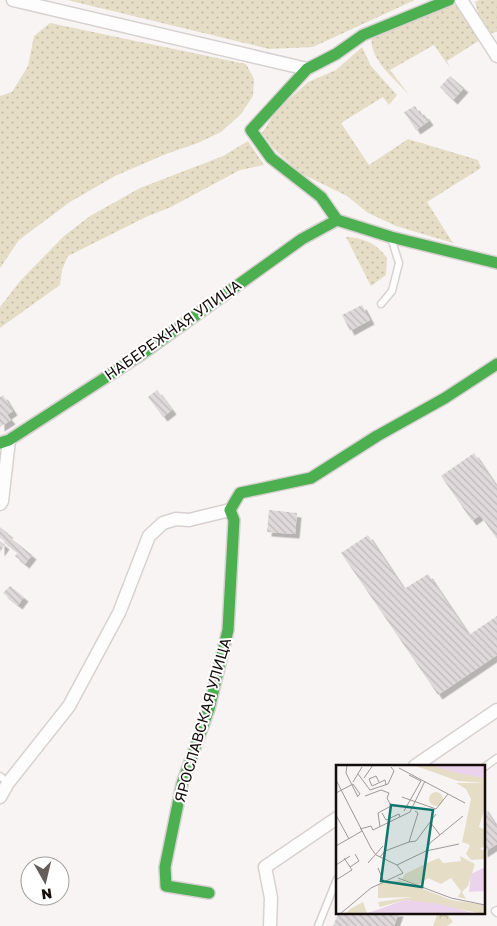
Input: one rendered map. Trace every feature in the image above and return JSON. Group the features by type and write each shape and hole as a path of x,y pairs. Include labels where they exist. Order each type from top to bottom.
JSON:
{"street":[{"path":"13,0 307,69"},
{"path":"449,0 363,35 336,54 307,69 252,130 271,158 321,197 337,220 391,237 497,263"},
{"path":"461,0 497,56"},
{"name":"НАБЕРЕЖНАЯ УЛИЦА","path":"0,504 2,501 4,442 142,354 302,239 337,220"},
{"path":"0,797 4,780 69,706 119,613 149,536 163,523 176,519 189,520 230,510 240,493 311,478 377,436 446,398 497,364"},
{"name":"ЯРОСЛАВСКАЯ УЛИЦА","path":"209,894 166,886 165,867 182,784 209,709 228,630 234,520 230,510"},
{"path":"416,765 497,710"},
{"path":"270,926 271,898 265,867 336,819"}],"lane":[{"path":"381,304 392,291 399,263 391,237"},
{"path":"484,767 497,758"},
{"path":"318,926 336,881"}],"green space":[{"path":"67,0 415,0 313,47 269,49"},
{"path":"479,0 497,0 497,32 491,33 480,19 475,2"},
{"path":"457,4 480,40 447,61 450,68 434,45 390,70 410,96 378,61 374,53 372,36"},
{"path":"50,23 246,64 254,79 253,96 241,114 221,132 115,176 70,202 19,240 0,268 0,96 12,92 28,66 34,36"},
{"path":"362,47 371,66 397,95 389,105 383,97 341,123 369,165 408,139 478,160 481,168 427,202 453,243 396,226 368,213 347,196 300,173 273,148 262,133 277,110 308,82 336,70"},
{"path":"248,141 264,165 240,170 171,207 146,217 68,256 62,270 60,285 0,328 0,307 21,280 64,236 90,216 140,188 223,156"},
{"path":"346,237 364,240 374,245 387,258 386,275 371,286"},
{"path":"437,914 447,914 453,922 447,926 433,926"}],"building":[{"path":"450,76 464,88 453,100 440,87"},
{"path":"415,106 421,116 424,114 429,121 416,130 404,112"},
{"path":"362,305 370,320 350,331 342,315"},
{"path":"157,390 172,410 163,417 148,397"},
{"path":"3,395 13,411 7,415 11,420 0,427 0,397"},
{"path":"474,453 497,487 497,539 480,515 472,521 441,476"},
{"path":"269,510 297,513 295,534 267,532"},
{"path":"0,527 32,555 25,564 15,556 18,552 0,538"},
{"path":"368,535 404,589 428,574 469,635 497,616 497,655 438,695 341,553"},
{"path":"0,541 5,545 0,552"},
{"path":"10,586 24,597 18,605 3,593"},
{"path":"484,808 497,827 497,844 484,852"},
{"path":"338,914 398,914 394,926 333,926"}],"traffic: fast":[{"path":"449,0 363,35 336,54 307,69 251,130 271,158 321,197 337,220 391,237 497,263"},
{"path":"0,443 9,440 142,354 302,239 337,220"},
{"path":"209,893 166,886 165,867 182,784 209,709 228,630 234,520 230,510 240,493 311,478 377,436 445,398 497,364"}]}
